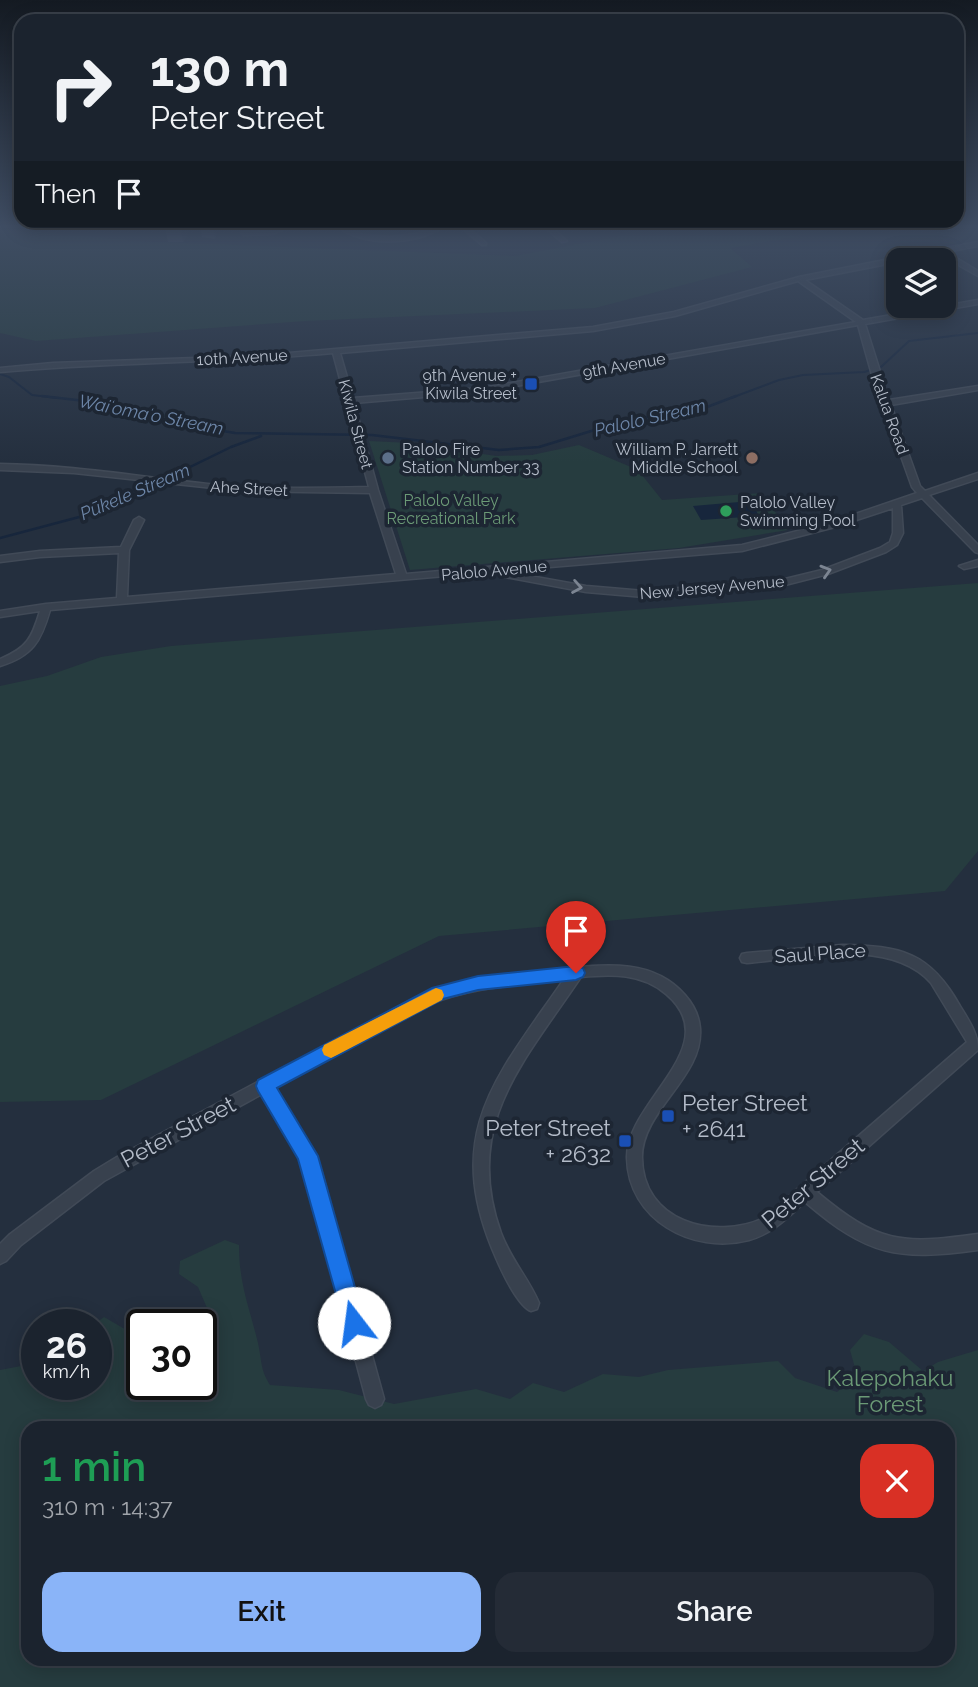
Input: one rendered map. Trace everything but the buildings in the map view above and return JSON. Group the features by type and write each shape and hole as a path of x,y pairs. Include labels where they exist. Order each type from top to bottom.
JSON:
{"street":[{"name":"10th Avenue","path":"0,368 254,358 336,351 635,323 703,305"},
{"path":"835,305 860,322"},
{"name":"9th Avenue","path":"351,401 482,390 962,305"},
{"name":"Kalua Road","path":"860,322 916,487 978,550"},
{"name":"Kiwila Street","path":"336,351 374,491 402,577"},
{"path":"886,403 978,388"},
{"name":"Ahe Street","path":"0,467 51,467 257,490 374,491"},
{"name":"Palolo Avenue","path":"0,614 46,607 741,548 797,536 978,476"},
{"name":"New Jersey Avenue","path":"485,571 586,589 644,594 786,582 825,572 883,550 894,543 898,533 897,503"},
{"path":"122,601 124,550 139,520"},
{"path":"0,559 124,550"},
{"path":"964,566 978,563"},
{"path":"0,663 18,656 36,641 46,607"},
{"name":"Saul Place","path":"747,958 872,949 900,955 915,961 929,972 976,1042"},
{"name":"Peter Street","path":"0,1256 15,1240 99,1175 438,993 478,983 622,971 652,978 677,994 691,1017 694,1034 689,1051 635,1147 637,1179 655,1209 676,1225 699,1235 738,1237 770,1223 976,1042"},
{"path":"531,1304 511,1275 487,1218 481,1189 482,1147 491,1108 502,1084 576,973"},
{"path":"265,1086 300,1142 313,1170 375,1399"},
{"path":"805,1192 852,1230 883,1243 924,1249 978,1242"}],"green space":[{"path":"0,305 608,305 595,308 306,321 36,341 0,333"},
{"name":"Palolo Valley Recreational Park","path":"369,441 411,443 496,456 532,455 579,445 638,470 662,500 762,493 788,530 679,548 410,570"},
{"path":"978,583 978,851 945,891 439,936 101,1100 0,1102 0,686 47,676 101,657 171,646"},
{"name":"Kalepohaku Forest","path":"225,1240 239,1245 245,1295 263,1369 270,1385 339,1390 394,1404 476,1389 510,1399 533,1383 564,1392 603,1374 639,1377 668,1370 778,1361 795,1378 837,1392 857,1375 850,1350 864,1334 889,1342 923,1371 938,1362 978,1350 978,1687 0,1687 0,1370 21,1366 21,1400 112,1400 112,1322 126,1330 126,1400 217,1400 217,1309 206,1309 198,1287 179,1274 180,1261"}],"water":[{"name":"Palolo Valley Swimming Pool","path":"751,501 759,516 701,520 693,506"}],"waterway":[{"name":"Palolo Stream","path":"731,398 779,380 803,375 864,372 881,367 909,341 978,333"},
{"name":"Waiʻomaʻo Stream","path":"0,374 9,377 32,395 57,398"},
{"name":"Palolo Stream","path":"42,396 111,404 170,422 235,433 372,435 499,450 539,447 624,421 707,407 736,396"},
{"name":"Pūkele Stream","path":"0,538 98,512 231,447 261,436"}],"slow traffic":[{"path":"331,1050 436,995"}],"place":[{"name":"9th Avenue + Kiwila Street","path":"531,384"},
{"name":"Palolo Fire Station Number 33","path":"388,458"},
{"name":"William P. Jarrett Middle School","path":"752,458"},
{"name":"Palolo Valley Swimming Pool","path":"726,511"},
{"name":"Peter Street + 2641","path":"668,1116"},
{"name":"Peter Street + 2632","path":"625,1141"}],"route":[{"path":"354,1323 308,1156 265,1086 438,993 478,983 576,973"}]}
